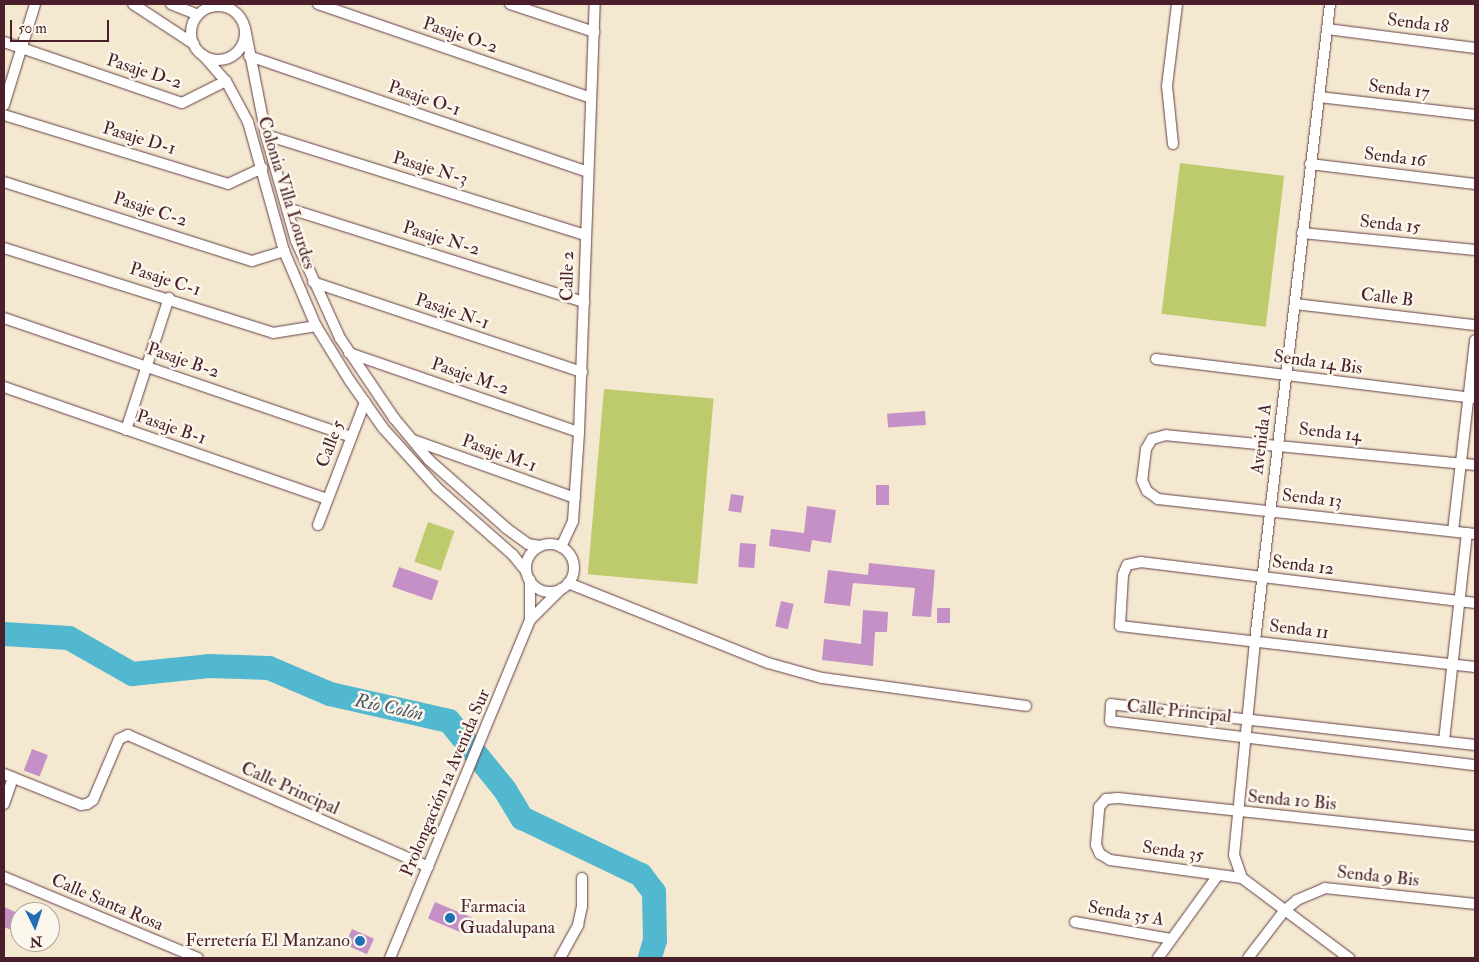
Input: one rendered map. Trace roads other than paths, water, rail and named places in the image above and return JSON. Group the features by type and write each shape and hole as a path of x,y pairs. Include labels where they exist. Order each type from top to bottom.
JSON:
{"street":[{"path":"4,105 35,4"},
{"path":"133,4 194,44 203,55 219,60 236,53 245,37 245,28 236,4"},
{"path":"171,4 198,15"},
{"name":"Pasaje O-2","path":"318,4 591,98"},
{"path":"510,4 594,32"},
{"name":"Calle 2","path":"562,546 573,522 580,432 585,235 595,4"},
{"path":"1173,144 1167,86 1177,4"},
{"name":"Avenida A","path":"1242,878 1234,854 1237,812 1255,641 1330,4"},
{"path":"194,44 192,29 198,15 209,6 229,8 240,16"},
{"name":"Colonia Villa Lourdes","path":"245,28 266,135 288,208 313,282 349,353 412,440 478,505 528,544 540,546"},
{"name":"Senda 18","path":"1327,29 1475,48"},
{"name":"Pasaje D-2","path":"4,42 182,103 226,81"},
{"name":"Colonia Villa Lourdes","path":"203,55 226,81 248,122 263,168 284,251 316,326 383,428 437,488 513,555 528,576"},
{"name":"Pasaje O-1","path":"249,56 588,172"},
{"name":"Senda 17","path":"1318,97 1475,115"},
{"name":"Pasaje D-1","path":"4,115 228,184 263,168"},
{"name":"Pasaje N-3","path":"266,135 585,235"},
{"name":"Senda 16","path":"1310,164 1475,184"},
{"name":"Pasaje C-2","path":"4,182 252,261 284,251"},
{"name":"Pasaje N-2","path":"288,208 584,302"},
{"name":"Senda 15","path":"1302,233 1475,250"},
{"name":"Pasaje C-1","path":"4,248 169,298 273,333 316,326"},
{"name":"Pasaje N-1","path":"313,282 582,372"},
{"path":"126,430 169,298"},
{"name":"Calle B","path":"1295,304 1475,325"},
{"name":"Pasaje B-2","path":"4,318 147,365 351,437"},
{"path":"1452,531 1459,463 1472,398 1475,340"},
{"name":"Pasaje M-2","path":"349,353 580,432"},
{"name":"Senda 14 Bis","path":"1156,359 1472,398"},
{"name":"Pasaje B-1","path":"4,387 328,499"},
{"name":"Calle 5","path":"318,525 365,402"},
{"name":"Senda 14","path":"1147,491 1142,480 1146,449 1152,439 1166,435 1278,444 1475,465"},
{"name":"Pasaje M-1","path":"412,440 575,498"},
{"name":"Senda 13","path":"1147,491 1158,499 1471,534"},
{"path":"1444,741 1460,601 1471,534"},
{"path":"565,586 573,576 573,559 562,546 540,546 529,556 528,576 544,591 565,586 768,662 822,678 1026,706"},
{"name":"Senda 12","path":"1120,626 1123,576 1127,565 1141,562 1475,603"},
{"name":"Prolongación 1a Avenida Sur","path":"528,576 530,620"},
{"name":"Prolongación 1a Avenida Sur","path":"390,958 530,620 565,586"},
{"name":"Senda 11","path":"1120,626 1475,667"},
{"name":"Calle Principal","path":"1475,745 1247,717 1111,704 1110,721 1475,765"},
{"name":"Calle Principal","path":"9,776 81,805 87,804 93,800 119,739 128,735 428,867"},
{"path":"4,804 9,776"},
{"name":"Senda 10 Bis","path":"1100,854 1096,845 1099,806 1106,800 1118,798 1475,836"},
{"name":"Senda 35","path":"1100,854 1110,860 1242,878"},
{"path":"1158,958 1218,875"},
{"name":"Calle Santa Rosa","path":"4,877 198,958"},
{"path":"560,958 578,925 582,906 582,878"},
{"path":"1242,878 1335,954 1349,958"},
{"name":"Senda 9 Bis","path":"1248,958 1284,911 1297,900 1324,888 1475,904"},
{"name":"Senda 35 A","path":"1076,922 1171,939"}],"waterway":[{"name":"Río Colón","path":"4,634 69,638 132,674 209,666 269,668 330,694 449,721 505,790 522,818 641,875 654,892 655,940 650,958"}],"place":[{"name":"Farmacia Guadalupana","path":"450,918"},
{"name":"Ferretería El Manzano","path":"360,941"}]}
